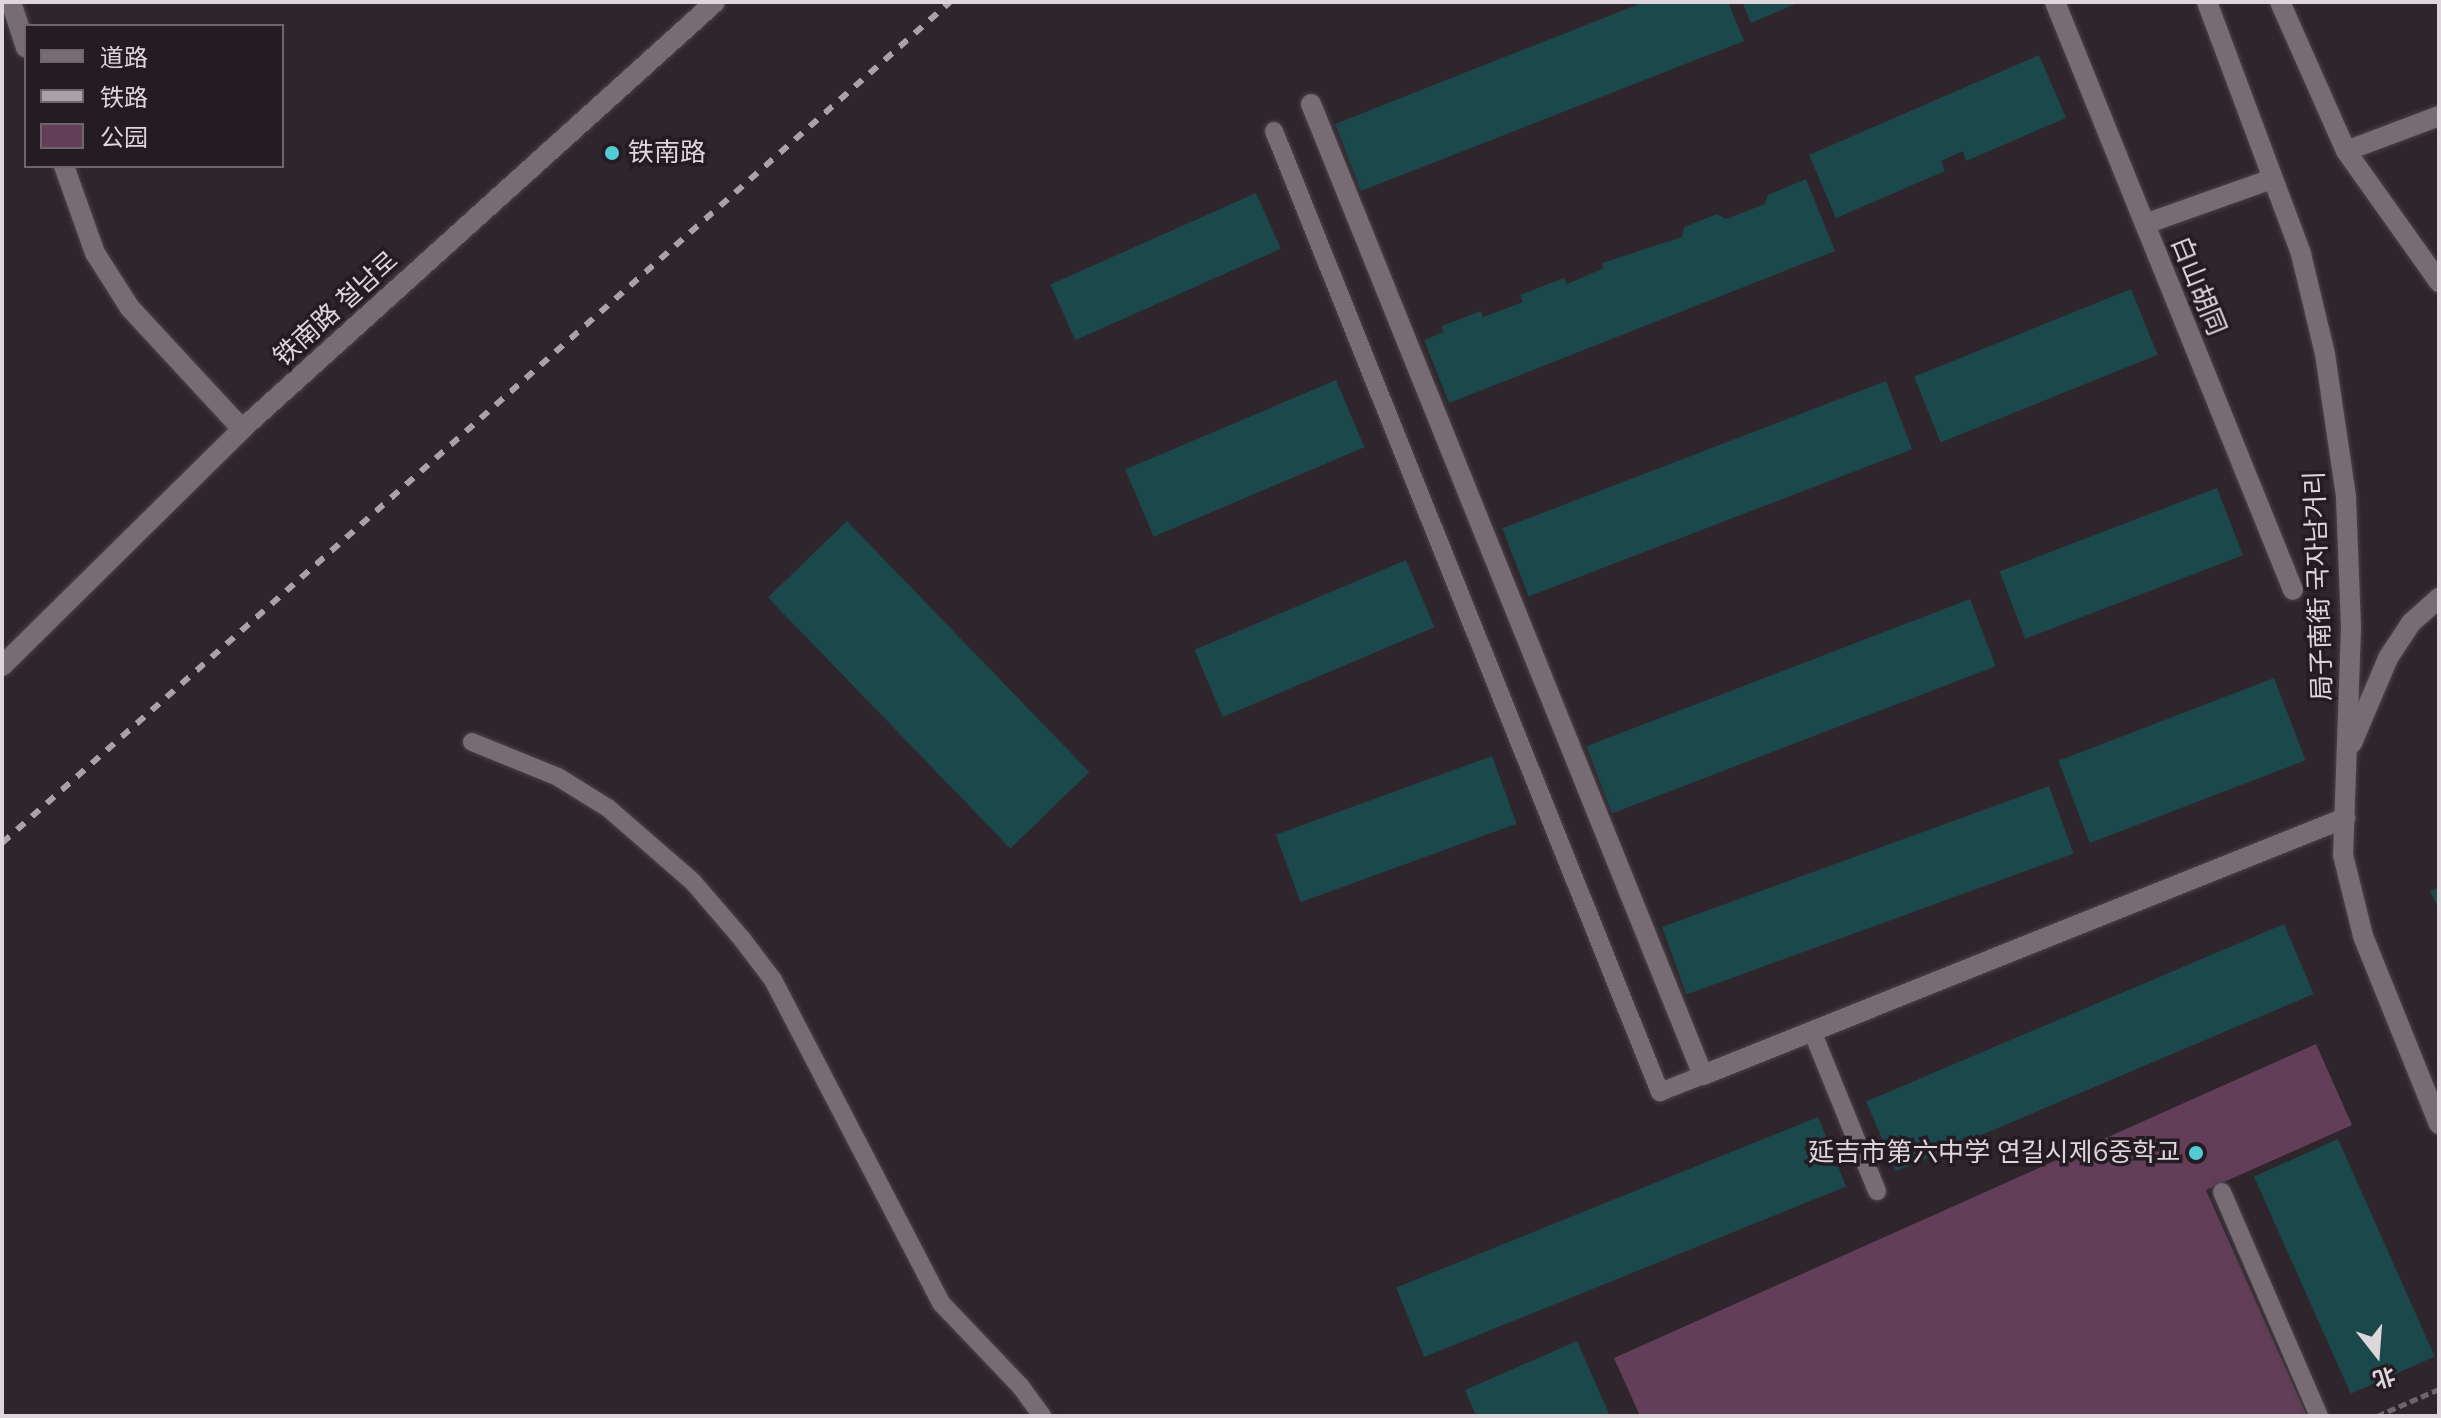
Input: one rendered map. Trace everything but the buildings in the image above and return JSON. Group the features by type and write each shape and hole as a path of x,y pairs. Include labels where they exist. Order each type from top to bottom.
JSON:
{"street":[{"path":"11,2 24,42"},
{"name":"铁南路 철남로","path":"2,666 242,429 715,2"},
{"name":"白山胡同","path":"2055,2 2293,590"},
{"name":"局子南街 국자남거리","path":"2207,2 2301,254 2325,354 2346,497 2351,628 2343,855 2363,936 2439,1124"},
{"path":"2280,2 2346,151 2439,282"},
{"path":"1311,104 1703,1075 2345,818"},
{"path":"2346,151 2439,116"},
{"path":"65,168 95,253 130,308 242,429"},
{"path":"2145,224 2272,179"},
{"path":"2348,752 2388,658 2411,623 2439,598"}],"lane":[{"path":"1274,131 1660,1092 1703,1075"},
{"path":"472,742 558,777 608,808 693,882 742,939 773,980 942,1304 1021,1387 1042,1416"},
{"path":"1812,1031 1877,1191"},
{"path":"2222,1192 2319,1416"}],"path":[{"path":"2377,1416 2439,1389"}],"green space":[{"name":"延吉市第六中学 연길시제6중학교","path":"2316,1044 2352,1125 2206,1190 2307,1416 1640,1416 1614,1358"}],"railway":[{"path":"2,843 950,2"}],"place":[{"name":"铁南路","path":"612,153"},
{"name":"延吉市第六中学 연길시제6중학교","path":"2196,1153"}]}
